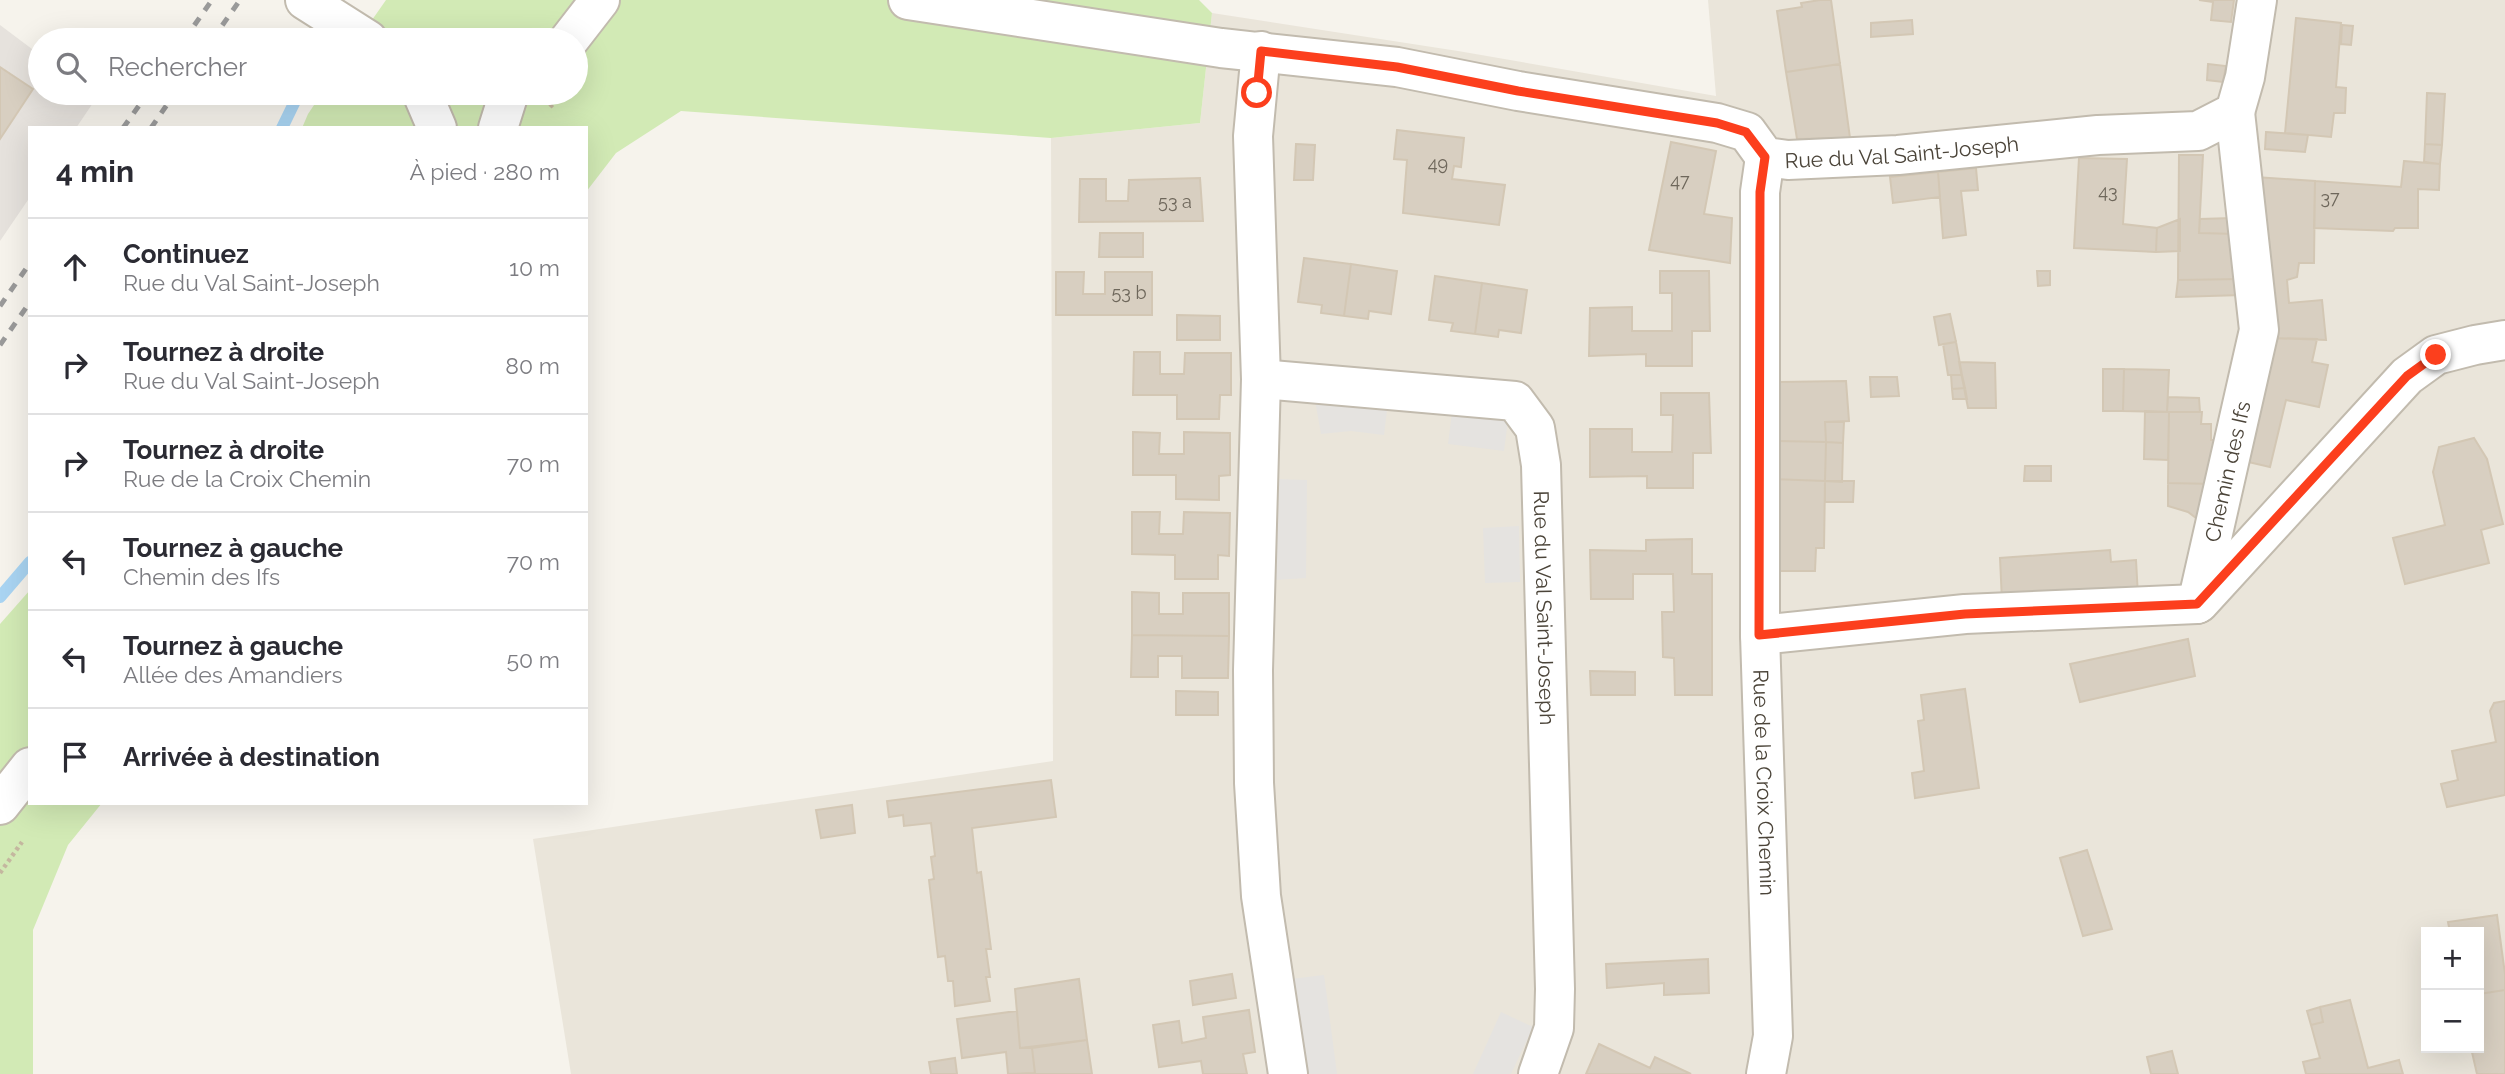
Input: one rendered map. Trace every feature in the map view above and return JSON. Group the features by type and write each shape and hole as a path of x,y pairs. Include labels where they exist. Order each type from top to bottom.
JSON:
{"street":[{"path":"305,0 349,28"},
{"path":"578,28 600,0"},
{"name":"Rue du Val Saint-Joseph","path":"908,0 1221,48 1397,67 1518,91 1717,123 1746,132 1765,157 1788,160 1898,155 2098,135 2198,131 2235,112"},
{"path":"2235,112 2245,77 2256,0"},
{"path":"1261,51 1253,136 1261,379 1254,783 1261,895 1288,1074"},
{"path":"427,105 436,126"},
{"path":"499,126 505,105"},
{"name":"Chemin des Ifs","path":"2197,604 2259,330 2235,112"},
{"name":"Rue de la Croix Chemin","path":"1765,157 1760,192 1759,635 1773,1036 1766,1074"},
{"path":"1759,635 1965,614 2197,604 2407,376 2436,355 2505,340"},
{"name":"Rue du Val Saint-Joseph","path":"1261,379 1516,401 1535,428 1541,465 1555,989 1554,1028 1538,1074"},
{"path":"0,805 28,770"}],"shaded area":[{"path":"1708,0 2505,0 2505,1074 571,1074 533,839 1053,761 1051,138 1200,123 1212,13 1458,51 1716,96"},
{"path":"0,25 28,46 28,105 92,105 77,126 28,126 28,200 0,241"},
{"path":"1315,400 1388,402 1384,435 1351,431 1321,434"},
{"path":"1452,412 1508,420 1504,451 1448,444"},
{"path":"1274,479 1307,480 1306,578 1274,580"},
{"path":"1519,526 1520,582 1485,583 1483,528"},
{"path":"1324,975 1337,1074 1304,1074 1291,979"},
{"path":"1501,1012 1533,1027 1511,1074 1473,1074"}],"green space":[{"path":"386,0 1199,0 1212,13 1200,123 1051,138 681,111 616,153 588,189 588,126 303,126 314,105 588,105 588,28 366,28"},
{"path":"28,592 28,805 100,805 68,845 33,930 33,1074 0,1074 0,624"}],"building":[{"path":"1831,0 1840,64 1786,72 1777,11 1802,7 1801,3"},
{"path":"2199,0 2234,0 2231,22 2211,20 2213,2"},
{"path":"2296,18 2341,23 2336,87 2346,88 2345,113 2334,113 2331,137 2285,133"},
{"path":"1912,20 1913,34 1871,37 1871,23"},
{"path":"2342,25 2353,26 2351,45 2341,44"},
{"path":"1840,64 1850,138 1797,139 1786,72"},
{"path":"2208,64 2226,66 2223,82 2207,80"},
{"path":"0,67 28,86 28,97 0,139"},
{"path":"2427,93 2445,94 2442,145 2425,144"},
{"path":"1397,130 1464,138 1461,167 1454,166 1452,179 1505,185 1499,225 1403,213 1407,160 1394,159"},
{"path":"2266,132 2308,135 2305,152 2265,149"},
{"path":"1671,142 1716,151 1704,214 1732,218 1730,263 1649,250"},
{"path":"1296,144 1315,145 1313,180 1294,180"},
{"path":"2425,144 2442,145 2440,164 2424,162"},
{"path":"2179,155 2203,155 2199,233 2237,234 2241,279 2178,280"},
{"path":"2079,158 2127,159 2123,224 2157,228 2156,252 2074,248"},
{"path":"2404,161 2440,164 2439,190 2418,189 2418,228 2395,228 2393,231 2314,228 2315,181 2401,187"},
{"path":"1976,168 1978,190 1961,191 1966,235 1943,238 1938,172"},
{"path":"1938,172 1940,197 1893,203 1890,177"},
{"path":"2255,177 2315,181 2314,263 2299,263 2297,277 2287,280 2289,303 2322,300 2326,340 2269,338"},
{"path":"1200,178 1203,221 1079,222 1080,179 1106,179 1106,201 1128,201 1129,180"},
{"path":"2233,218 2237,234 2199,233 2200,219"},
{"path":"2180,219 2180,251 2156,252 2157,228"},
{"path":"1100,233 1143,233 1143,257 1099,257"},
{"path":"1304,258 1351,264 1344,316 1321,313 1322,305 1298,302"},
{"path":"1351,264 1397,271 1391,314 1369,311 1368,319 1344,316"},
{"path":"1660,271 1709,271 1710,331 1692,331 1692,366 1646,366 1646,354 1589,356 1590,308 1632,307 1632,331 1672,331 1672,293 1660,293"},
{"path":"2037,271 2050,271 2050,285 2038,286"},
{"path":"1056,272 1084,272 1083,294 1105,294 1105,272 1152,272 1152,315 1056,315"},
{"path":"1435,276 1482,283 1475,334 1451,331 1453,323 1429,320"},
{"path":"2241,279 2242,295 2176,297 2178,280"},
{"path":"1482,283 1527,290 1521,333 1499,330 1498,337 1475,334"},
{"path":"1950,314 1956,342 1939,345 1934,317"},
{"path":"1177,315 1220,316 1220,340 1177,340"},
{"path":"2269,338 2317,339 2312,362 2328,365 2319,407 2286,400 2270,467 2244,461"},
{"path":"1956,342 1962,375 1948,375 1943,344"},
{"path":"1134,352 1160,352 1160,374 1184,374 1185,353 1231,353 1231,395 1220,395 1219,419 1177,419 1177,395 1133,395"},
{"path":"1959,362 1995,363 1996,408 1968,408"},
{"path":"2103,369 2124,369 2123,411 2103,411"},
{"path":"2124,369 2169,370 2167,412 2123,411"},
{"path":"1951,375 1962,375 1965,388 1952,389"},
{"path":"1870,377 1897,377 1899,396 1871,397"},
{"path":"1846,381 1849,421 1825,422 1826,442 1774,441 1775,382"},
{"path":"1965,388 1967,399 1953,399 1952,389"},
{"path":"1661,393 1709,393 1711,453 1693,453 1693,488 1647,488 1647,476 1590,477 1590,429 1632,429 1632,452 1672,452 1673,415 1661,415"},
{"path":"2168,397 2199,398 2200,412 2167,412"},
{"path":"2145,411 2169,412 2168,460 2144,459"},
{"path":"2169,412 2202,412 2201,424 2211,424 2211,440 2224,440 2214,484 2168,483"},
{"path":"1825,422 1844,422 1843,443 1826,442"},
{"path":"1133,432 1160,433 1159,454 1184,454 1184,432 1230,433 1230,475 1219,476 1219,500 1176,499 1176,475 1133,475"},
{"path":"2474,438 2487,459 2503,524 2481,530 2489,563 2405,584 2393,538 2445,525 2433,472 2439,447"},
{"path":"1774,441 1826,442 1825,481 1774,479"},
{"path":"1826,442 1843,443 1842,482 1825,481"},
{"path":"2025,466 2051,466 2051,481 2024,481"},
{"path":"1774,479 1825,481 1824,548 1816,548 1815,571 1775,571"},
{"path":"1825,481 1854,481 1853,502 1825,502"},
{"path":"2168,483 2214,484 2204,524 2188,512 2168,506"},
{"path":"1132,512 1160,512 1159,534 1183,534 1184,512 1230,513 1229,556 1218,555 1218,579 1175,579 1175,555 1132,554"},
{"path":"1692,539 1692,574 1712,574 1712,695 1675,695 1674,658 1663,657 1662,612 1674,612 1673,574 1633,574 1633,599 1591,599 1590,550 1646,551 1646,540"},
{"path":"2110,550 2111,562 2136,560 2138,596 2002,601 2000,558"},
{"path":"1132,592 1159,593 1159,614 1183,614 1183,593 1229,593 1229,636 1132,635"},
{"path":"1132,635 1229,636 1228,678 1182,678 1182,656 1158,656 1158,677 1131,677"},
{"path":"2188,639 2195,676 2080,702 2070,664"},
{"path":"1590,671 1635,672 1635,695 1591,695"},
{"path":"1965,689 1979,788 1915,798 1912,773 1924,771 1918,721 1924,720 1921,695"},
{"path":"1176,691 1218,692 1218,715 1176,715"},
{"path":"2505,701 2505,795 2447,807 2441,784 2458,780 2452,751 2496,742 2490,711 2494,703"},
{"path":"1051,780 1056,817 972,828 991,949 986,949 990,977 986,977 990,1001 955,1006 953,981 948,981 945,956 938,957 929,880 934,879 931,857 935,856 931,823 904,826 903,815 889,817 887,801"},
{"path":"852,805 855,833 821,838 816,810"},
{"path":"2087,850 2112,929 2083,936 2060,858"},
{"path":"2497,915 2505,990 2484,993 2484,927 2449,927 2448,922"},
{"path":"1708,959 1709,993 1664,995 1664,983 1607,988 1606,964"},
{"path":"1232,974 1236,998 1193,1005 1190,981"},
{"path":"1079,979 1087,1040 1020,1048 1015,989"},
{"path":"2505,990 2505,1074 2477,1074 2472,1053 2484,1053 2484,993"},
{"path":"2350,1000 2368,1068 2399,1060 2403,1074 2306,1074 2303,1062 2320,1058 2311,1025 2323,1022 2320,1007"},
{"path":"2320,1007 2323,1022 2311,1025 2307,1011"},
{"path":"1249,1010 1255,1052 1243,1054 1247,1074 1203,1074 1201,1061 1159,1067 1153,1025 1179,1021 1182,1043 1206,1038 1203,1017"},
{"path":"1017,1011 1020,1048 1032,1048 1035,1073 1008,1074 1006,1052 962,1058 957,1019"},
{"path":"1087,1040 1092,1074 1035,1074 1032,1048"},
{"path":"1599,1044 1650,1068 1655,1057 1691,1074 1586,1074"},
{"path":"2172,1051 2178,1074 2151,1074 2147,1057"},
{"path":"955,1058 957,1074 931,1074 929,1062"}],"waterway":[{"path":"283,126 293,105"},
{"path":"0,597 28,564"}],"railway":[{"path":"192,28 212,0"},
{"path":"220,28 240,0"},
{"path":"124,126 139,105"},
{"path":"152,126 167,105"},
{"path":"0,306 28,266"},
{"path":"0,345 28,305"}],"route":[{"path":"1257,93 1261,51 1397,67 1518,91 1717,123 1746,132 1765,157 1760,192 1759,635 1965,614 2197,604 2407,376 2436,355"}]}
